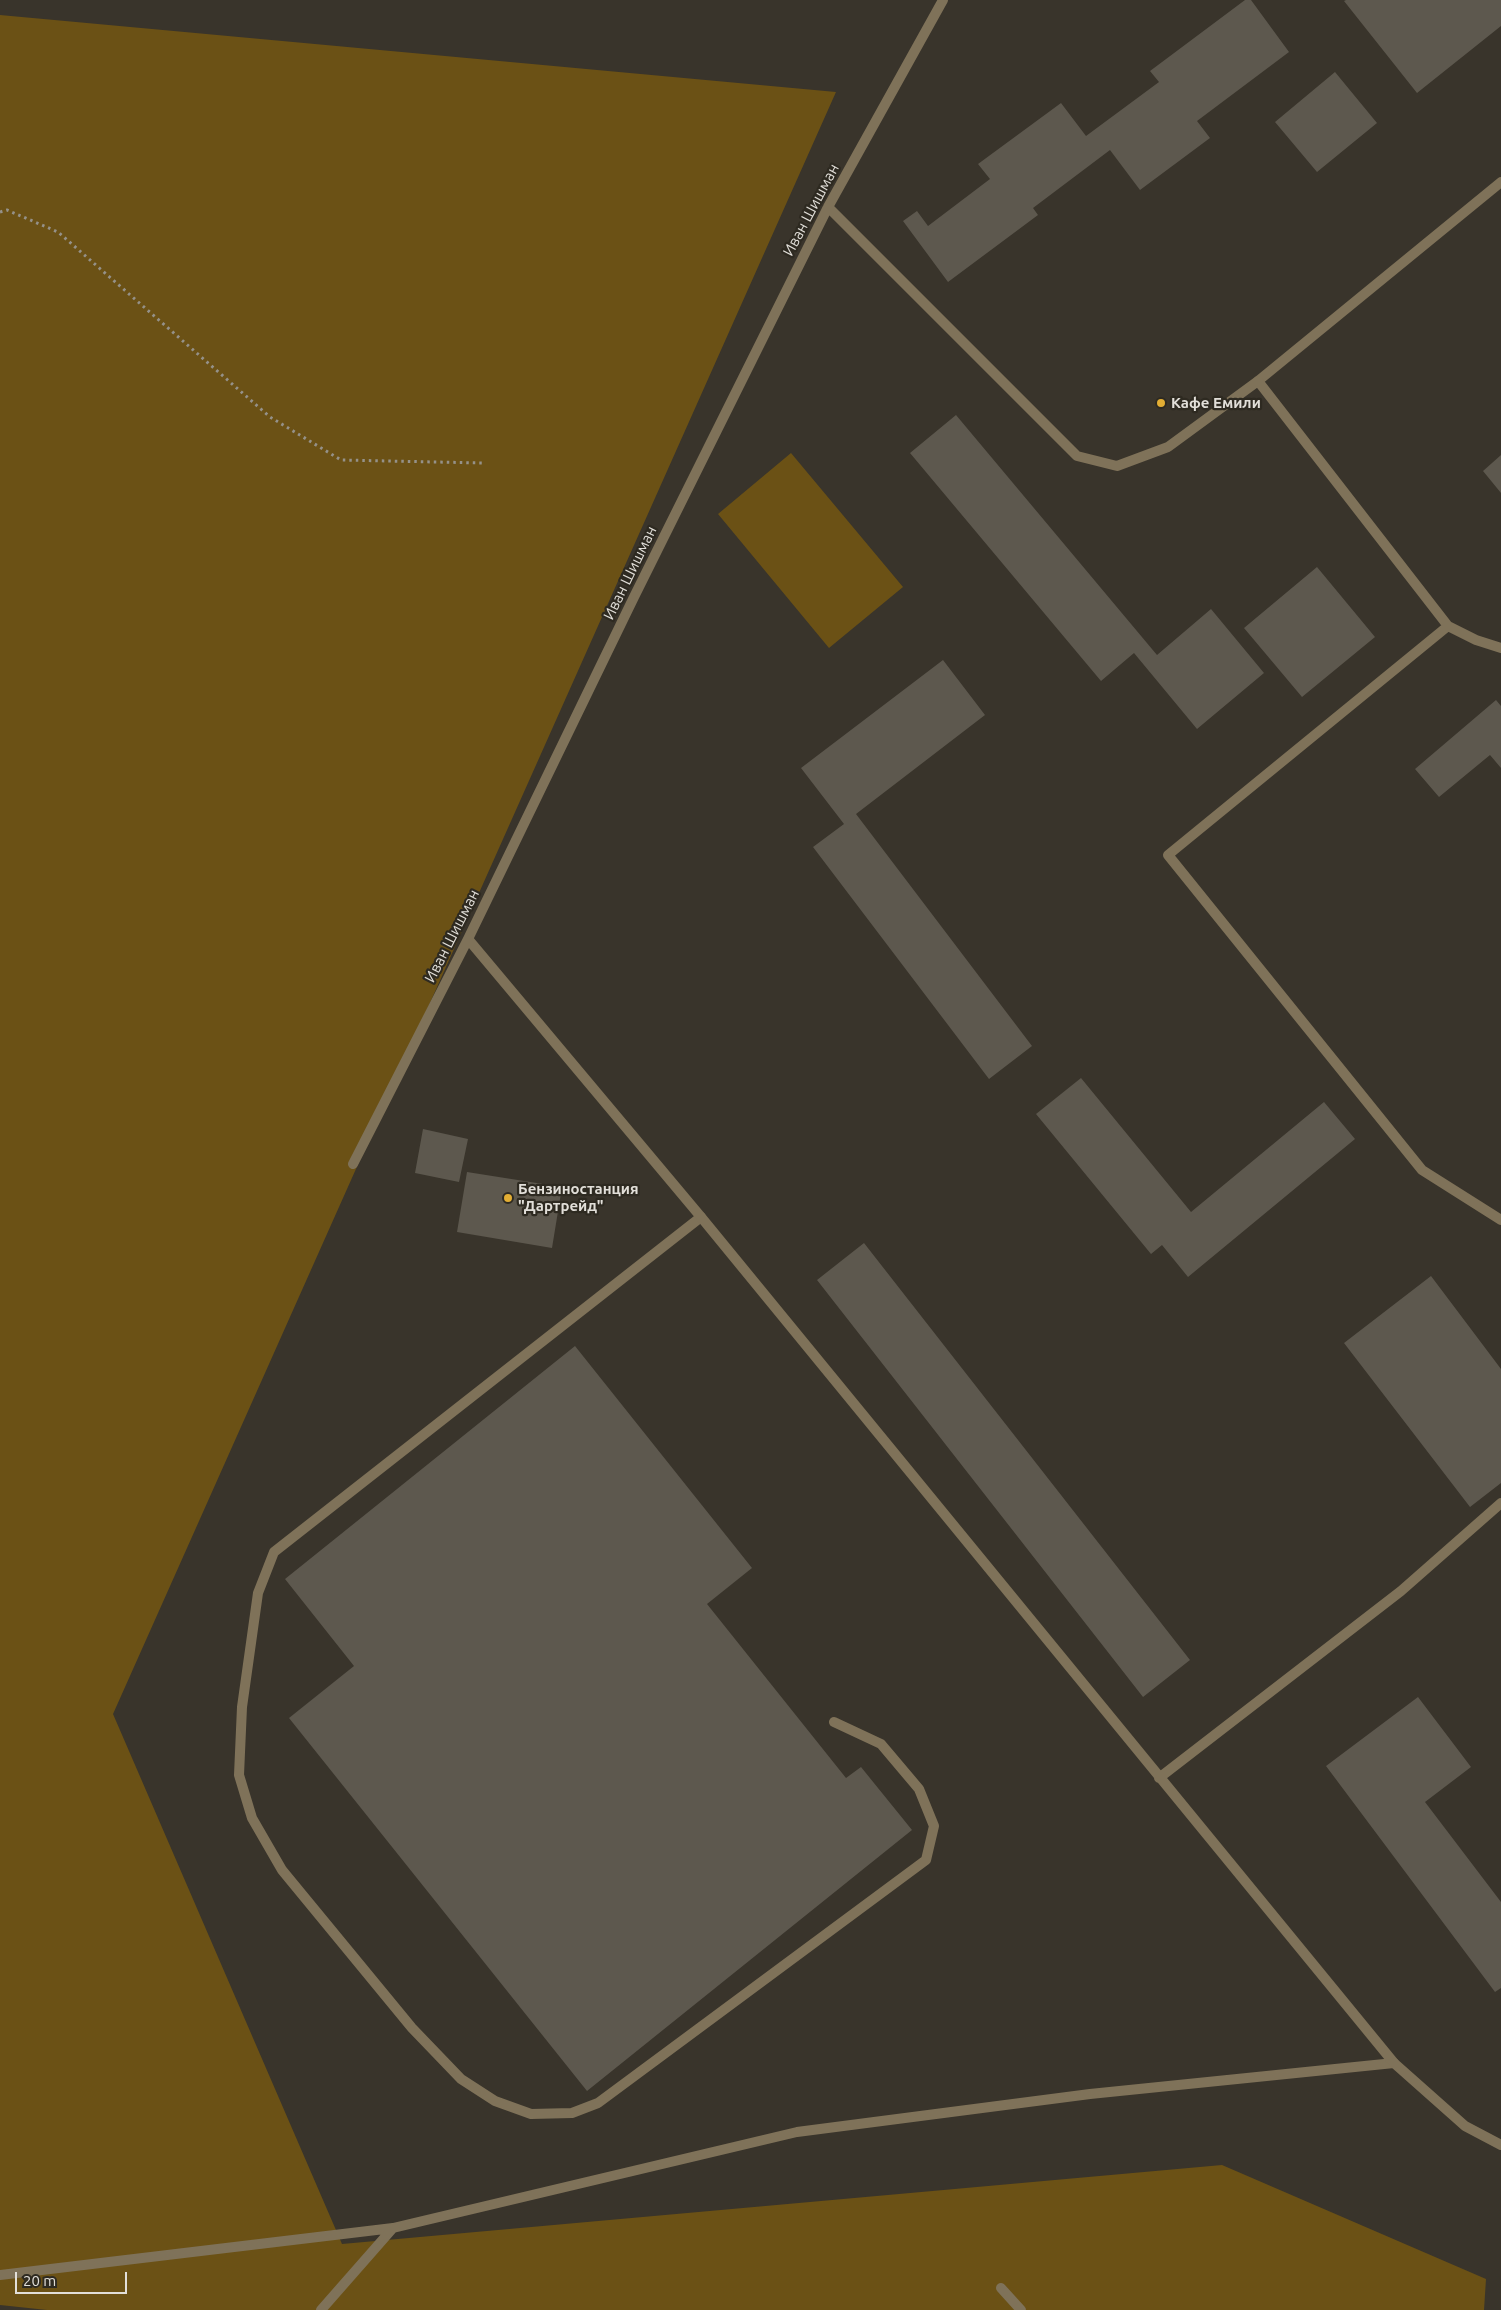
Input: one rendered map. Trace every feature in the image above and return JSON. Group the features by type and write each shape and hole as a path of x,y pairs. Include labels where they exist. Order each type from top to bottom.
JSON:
{"street":[{"name":"Иван Шишман","path":"353,1164 468,939 634,597 828,207 944,0"},
{"path":"828,207 1077,456 1117,466 1168,447 1258,381 1501,182"},
{"path":"1258,381 1448,626 1476,640 1501,648"},
{"path":"1448,626 1168,856 1422,1170 1501,1220"},
{"path":"468,939 701,1217 1394,2063 1466,2126 1501,2145"},
{"path":"701,1217 274,1552 258,1593 242,1707 239,1775 252,1818 282,1870 412,2028 461,2078 495,2101 531,2114 572,2113 598,2103 926,1860 934,1826 919,1789 880,1744 834,1722"},
{"path":"1159,1778 1401,1591 1501,1504"},
{"path":"0,2275 393,2228 797,2132 1090,2094 1394,2063"},
{"path":"320,2310 393,2228"},
{"path":"1001,2288 1021,2310"}],"path":[{"path":"0,212 7,210 58,232 270,417 341,460 483,463"}],"shaded area":[{"path":"0,15 836,92 113,1714 342,2244 1222,2165 1486,2279 1484,2310 47,2310 0,2305"},
{"path":"791,453 903,587 829,648 718,514"}],"building":[{"path":"1245,0 1251,0 1289,52 1197,121 1210,138 1140,190 1110,150 1033,208 1038,215 948,282 903,221 917,211 928,226 990,179 978,164 1061,103 1086,136 1159,82 1150,71"},
{"path":"1501,0 1501,26 1417,93 1344,1"},
{"path":"1335,72 1377,123 1317,172 1275,122"},
{"path":"956,415 1157,655 1211,609 1264,673 1197,729 1134,653 1101,681 910,453"},
{"path":"1501,455 1501,493 1483,471"},
{"path":"1317,567 1375,637 1302,697 1244,628"},
{"path":"943,660 985,715 856,814 1032,1046 989,1079 813,847 844,824 801,768"},
{"path":"1496,700 1501,706 1501,768 1490,755 1439,797 1415,769"},
{"path":"1081,1078 1191,1212 1324,1102 1355,1139 1188,1277 1162,1245 1151,1254 1036,1114"},
{"path":"423,1129 468,1139 459,1182 415,1173"},
{"path":"467,1172 562,1187 552,1248 457,1232"},
{"path":"864,1243 1190,1660 1143,1697 817,1280"},
{"path":"1431,1276 1501,1369 1501,1483 1470,1507 1344,1343"},
{"path":"575,1346 752,1568 707,1604 846,1778 861,1767 912,1830 587,2091 289,1718 354,1666 285,1579"},
{"path":"1418,1697 1471,1767 1425,1802 1501,1902 1501,1988 1495,1992 1326,1766"}],"place":[{"name":"Кафе Емили","path":"1161,403"},
{"name":"Бензиностанция \"Дартрейд\"","path":"508,1198"}]}
